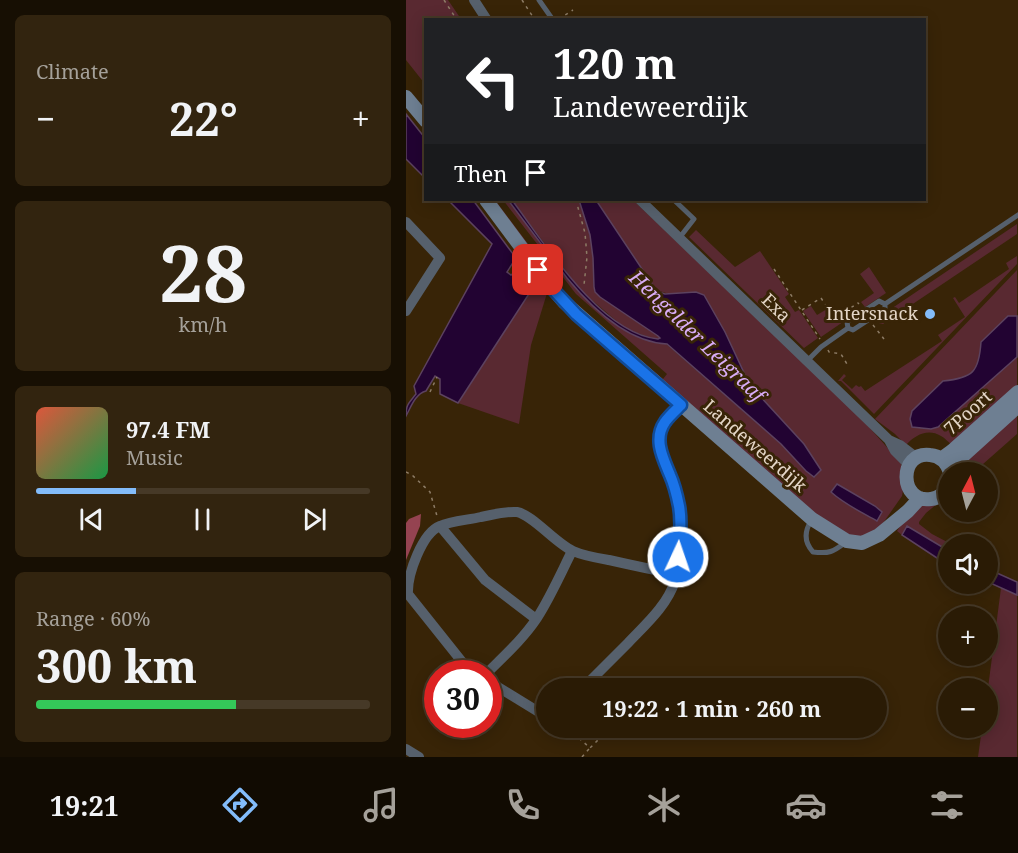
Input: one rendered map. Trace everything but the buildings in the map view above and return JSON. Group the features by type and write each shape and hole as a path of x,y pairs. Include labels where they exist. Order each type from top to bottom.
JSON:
{"street":[{"path":"474,0 486,18"},
{"path":"406,97 424,119"},
{"name":"Landeweerdijk","path":"487,201 564,302 812,519 847,541"},
{"name":"Exa","path":"641,201 889,440 900,445 913,461"},
{"path":"406,222 440,258 406,311"},
{"name":"7Poort","path":"941,459 1018,392"},
{"path":"593,678 650,620 667,598 674,583 680,540 680,508 659,442 665,422 681,405"},
{"name":"7Poort","path":"956,462 1018,406"},
{"path":"938,497 928,500 915,495 907,486 907,471 913,461 925,455 933,455 944,462"},
{"path":"847,541 862,543 871,540 895,520 900,506 915,495"},
{"path":"460,660 408,594 409,575 426,538 430,532 440,526 494,514 514,512 524,514 572,551 676,574"},
{"path":"440,526 485,580 536,619"},
{"path":"500,660 517,644 536,619 572,551"},
{"path":"502,690 536,710"},
{"path":"406,749 419,757"}],"lane":[{"path":"539,0 552,18"},
{"path":"675,201 694,219 680,237"},
{"path":"848,328 853,330 870,319 885,309 885,304 1018,215"},
{"path":"848,328 847,322 879,302 885,304"},
{"path":"807,361 824,344 848,328"},
{"path":"812,519 806,529 805,540 812,552 824,554 834,551 847,541"}],"path":[{"path":"444,0 456,18"},
{"path":"522,0 534,18"},
{"path":"561,18 573,10"},
{"path":"575,201 585,233 584,285"},
{"path":"774,270 829,352 841,354 847,363"},
{"path":"802,311 821,298 835,319 858,303 864,311"},
{"path":"870,319 884,339"},
{"path":"430,392 437,377"},
{"path":"406,472 430,492 440,526"},
{"path":"579,738 590,748"},
{"path":"582,757 600,738"}],"shaded area":[{"path":"406,0 448,0 460,18 424,18 424,83 406,60"},
{"path":"492,201 496,201 565,293 612,337 663,379 667,374 576,294 504,201 509,201 576,289 601,312 620,328 657,343 666,344 781,444 806,471 815,477 821,470 747,379 725,332 704,295 677,295 665,293 654,287 597,201 634,201 860,417 901,463 904,485 902,496 881,526 863,537 847,536 823,521 574,306","holes":["835,486 875,506 882,512 877,520 832,490"]},
{"path":"513,201 579,201 590,235 595,292 660,339 626,329 579,289"},
{"path":"1017,224 1017,234 883,324 876,319"},
{"path":"696,230 735,267 760,251 789,294 785,297 795,312 799,310 818,338 804,348 689,237"},
{"path":"1017,256 1017,264 874,414 841,381 838,381 844,374 846,376 842,380 852,389 856,385 861,386 865,391 942,341 938,335 965,317 953,298 955,297 959,303 1009,269 1006,263"},
{"path":"526,260 548,290 531,345 519,424 458,403 536,283 511,276"},
{"path":"869,267 886,293 865,307 861,302 874,293 860,274"},
{"path":"1017,270 1017,388 952,445 936,434 927,433 913,438 906,445 875,419"},
{"path":"811,306 817,315 827,309 835,321 857,307 859,311 821,337 803,311"},
{"path":"1017,410 1017,434 985,462 964,462"},
{"path":"938,498 938,503 926,513 919,524 938,537 938,545 907,527 902,535 897,531 916,506"},
{"path":"421,514 420,526 406,560 406,523 409,519"},
{"path":"1001,588 1017,595 1017,757 978,757 981,738 998,738 998,678 989,678 991,666 998,666 998,611"}],"water":[{"path":"406,114 424,137 424,177 406,159"},
{"path":"449,201 474,201 516,258 507,272 511,275 524,267 536,283 458,403 440,394 440,379 435,376 426,391 416,398 406,416 407,406 416,394 414,386 492,244"},
{"name":"Hengelder Leigraaf","path":"509,201 513,201 557,262 595,304 616,321 637,333 658,339 660,338 658,336 595,292 590,235 579,201 597,201 659,292 665,294 696,292 704,295 725,332 747,379 804,444 821,470 814,477 806,471 781,444 667,344 652,342 624,330 599,311 567,278"},
{"path":"1008,316 1017,316 1017,357 938,427 931,429 912,427 910,419 912,411 943,381 961,378 972,372 976,367 981,342"},
{"path":"837,484 882,512 877,521 831,492"},
{"path":"907,526 938,544 938,558 937,558 902,535"},
{"path":"998,573 1017,582 1017,595 998,586"}],"place":[{"name":"Intersnack","path":"930,314"}],"route":[{"path":"538,270 576,314 681,405 665,422 659,442 680,508 678,557"}]}
